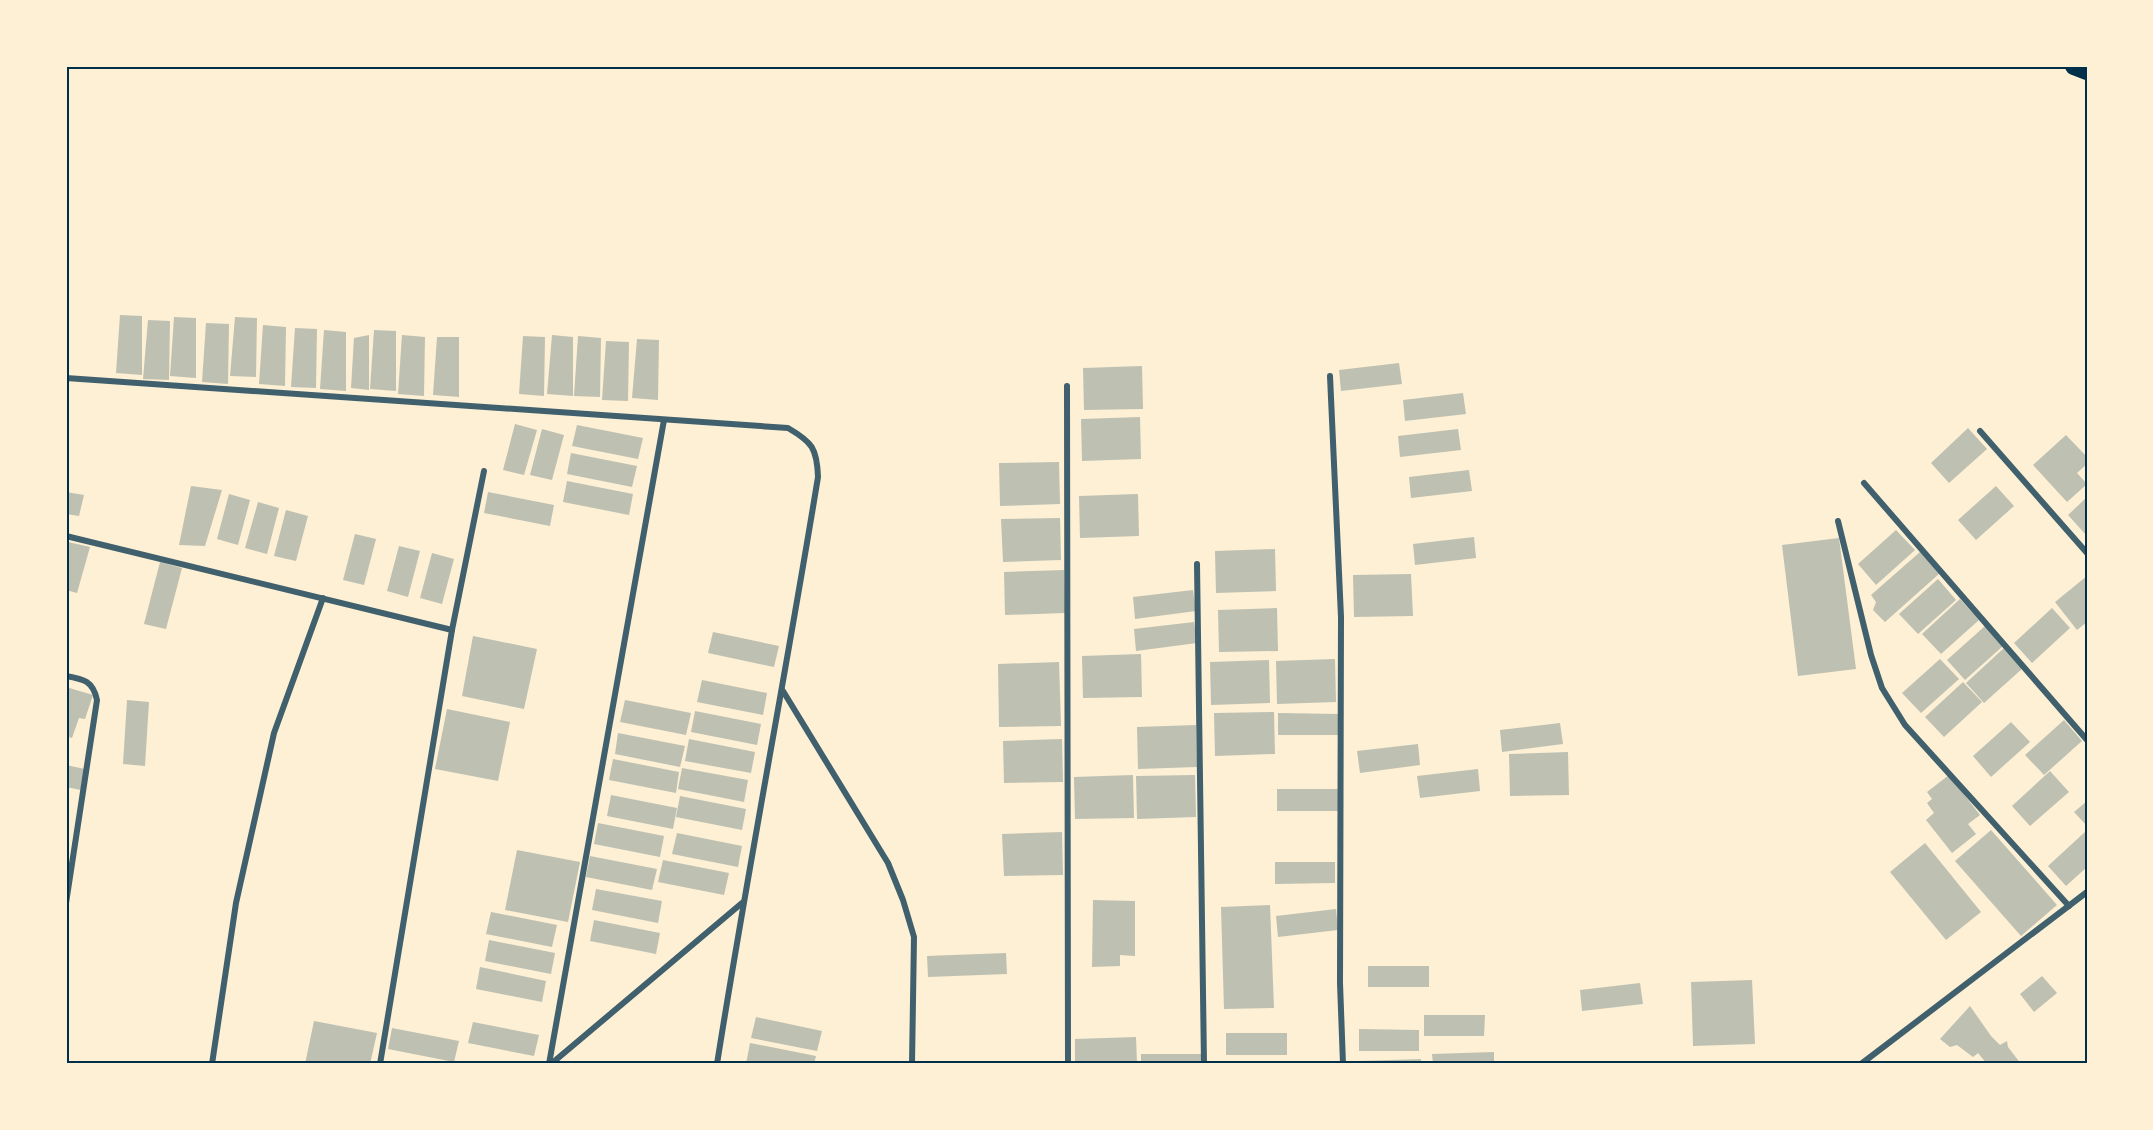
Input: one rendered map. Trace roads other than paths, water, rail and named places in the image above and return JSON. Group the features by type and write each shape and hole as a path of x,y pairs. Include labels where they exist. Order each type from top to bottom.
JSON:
{"highway":[{"path":"2074,66 2087,71"}],"street":[{"path":"1330,376 1341,617 1340,983 1343,1064"},
{"path":"66,378 788,428 807,439 815,452 818,477 783,691 742,903 717,1064"},
{"path":"1067,386 1068,1064"},
{"path":"550,1064 664,420"},
{"path":"1980,431 2087,553"},
{"path":"380,1064 452,630 484,471"},
{"path":"1864,483 2087,740"},
{"path":"1838,521 1871,655 1882,688 1905,725 2069,906"},
{"path":"66,536 452,630"},
{"path":"1197,564 1204,1064"},
{"path":"212,1064 236,903 274,733 323,598"},
{"path":"66,676 88,681 94,686 97,700 66,903"},
{"path":"783,691 888,864 903,900 914,937 912,1064"},
{"path":"1861,1064 2087,892"},
{"path":"550,1064 742,903"}]}
